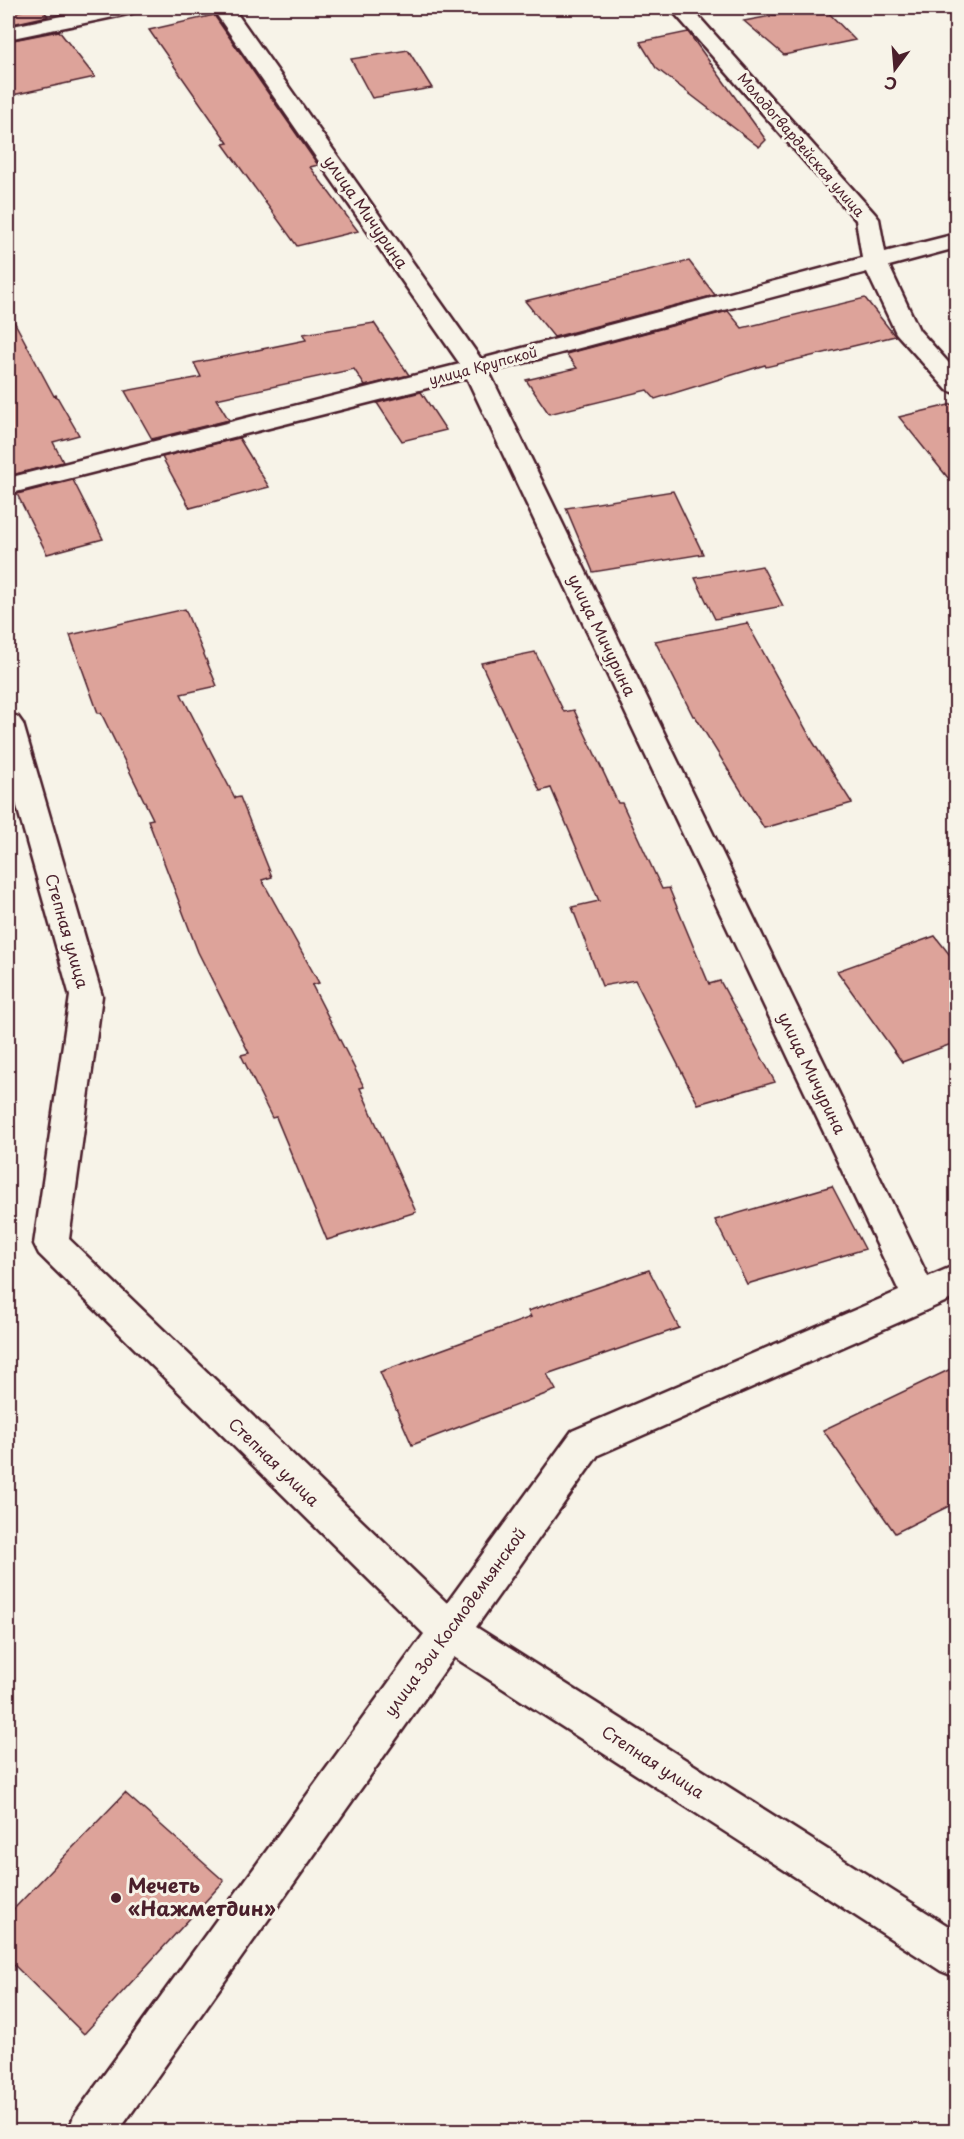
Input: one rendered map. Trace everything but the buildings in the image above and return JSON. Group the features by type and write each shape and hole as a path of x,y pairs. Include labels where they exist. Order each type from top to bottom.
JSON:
{"street":[{"path":"8,33 128,8"},
{"name":"улица Мичурина","path":"223,8 475,368 920,1298"},
{"name":"Молодогвардейская улица","path":"680,8 867,219 874,262 908,333 957,385"},
{"name":"улица Крупской","path":"8,486 475,368 957,241"},
{"name":"Степная улица","path":"8,724 86,996 51,1244 448,1631 957,1956"},
{"name":"улица Зои Космодемьянской","path":"90,2132 585,1443 957,1280"}],"place":[{"name":"Мечеть «Нажметдин»","path":"116,1898"}]}
